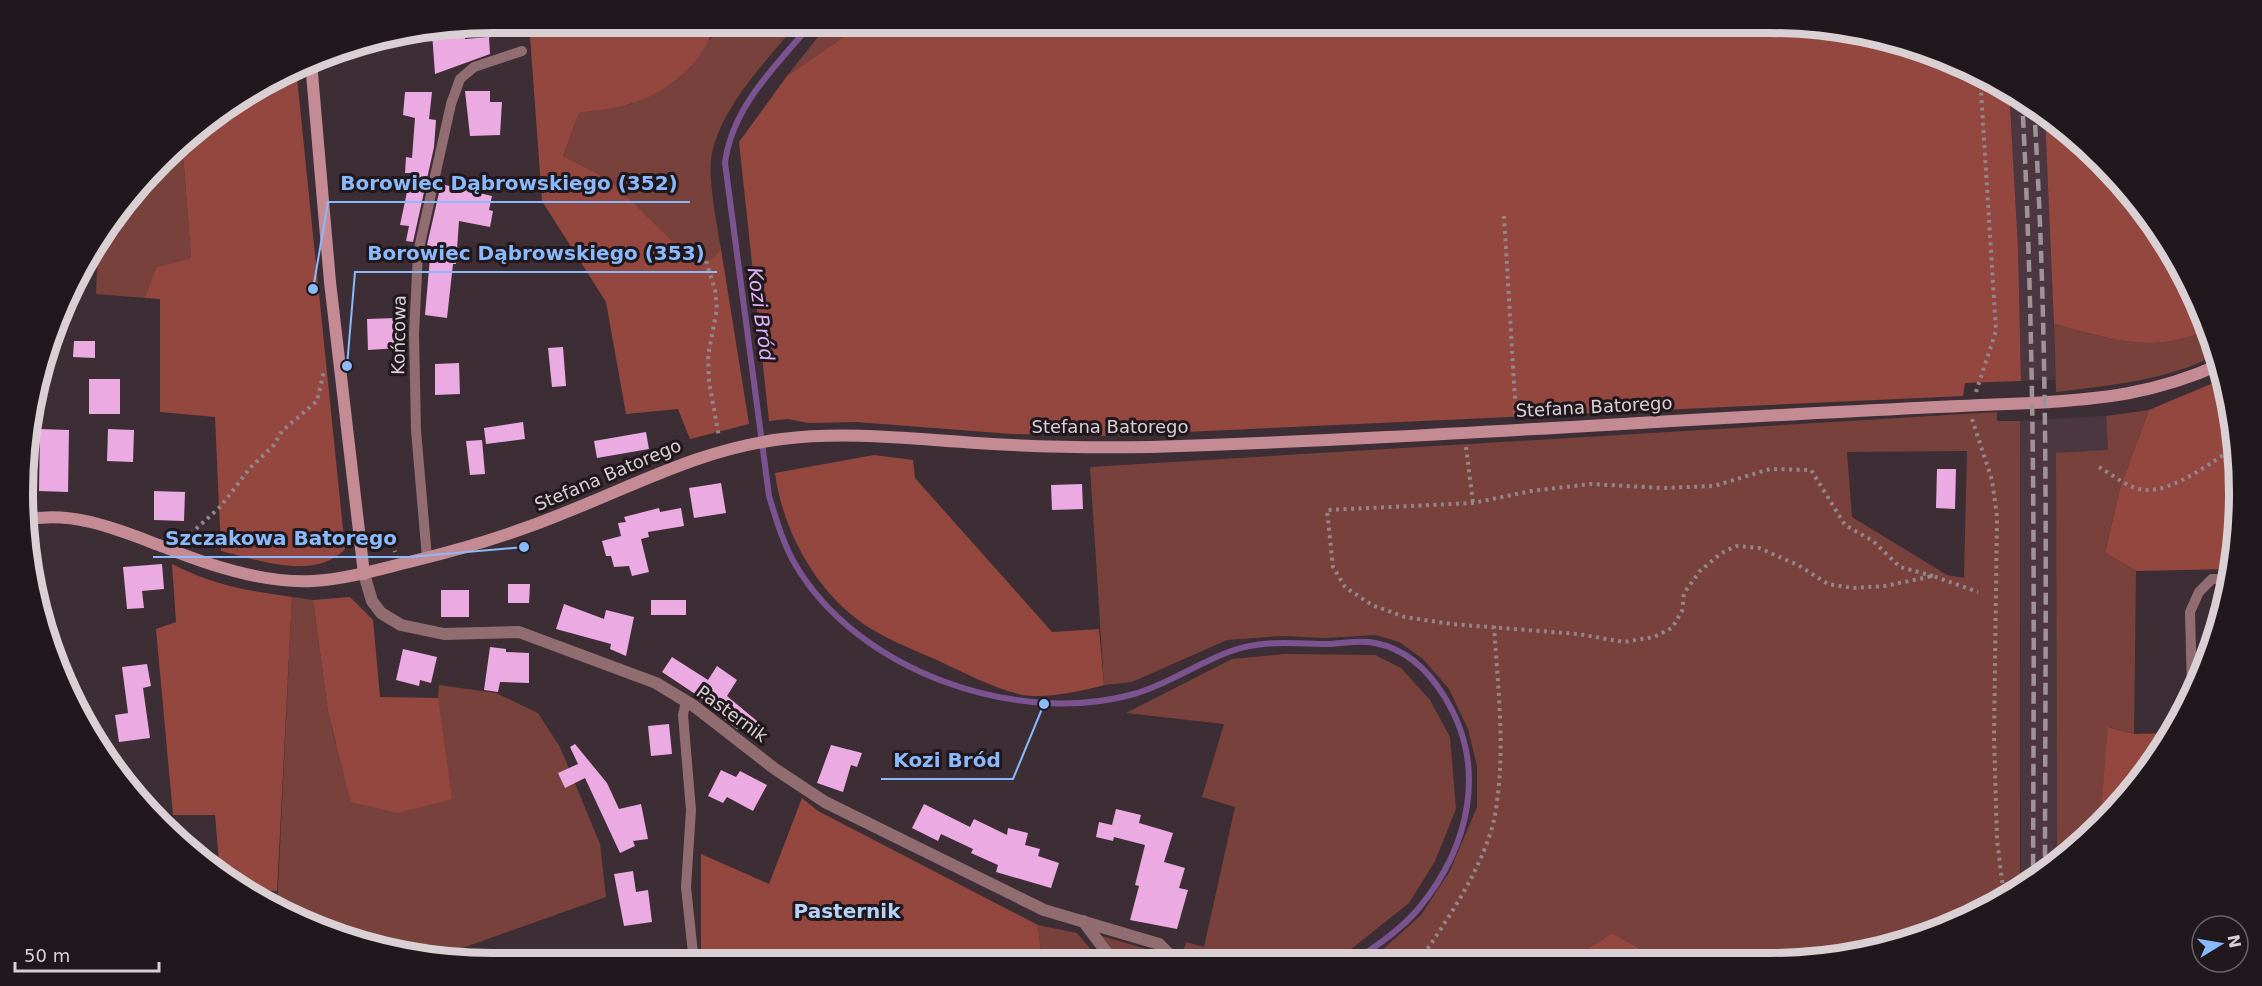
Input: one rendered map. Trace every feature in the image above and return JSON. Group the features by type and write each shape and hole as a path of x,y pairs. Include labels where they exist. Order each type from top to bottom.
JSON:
{"street":[{"path":"312,70 338,361 364,574"},
{"name":"Stefana Batorego","path":"34,519 55,517 118,529 171,550 248,573 292,581 364,574 427,558 532,526 685,461 726,448 785,439 867,436 1095,448 1464,432 2123,396 2159,388 2211,368"},
{"name":"Pasternik","path":"364,574 376,607 381,613 401,624 444,634 519,632 656,683 686,702 775,769 825,802 1044,910 1159,944 1168,953"},
{"path":"1083,921 1107,953"}],"lane":[{"name":"Końcowa","path":"427,558 416,430 414,334 418,254 451,104 460,79 474,67 522,51"},
{"path":"2192,674 2190,612 2199,592 2212,579 2221,579"},
{"path":"686,702 683,715 692,810 686,887 693,953"}],"path":[{"path":"1981,85 1996,332 1971,405 1976,435 1992,480 1997,516 1994,727 1997,840 2003,889"},
{"path":"1504,216 1517,429"},
{"path":"706,261 715,290 717,309 708,356 709,382 726,448"},
{"path":"171,550 221,506 250,468 274,445 282,431 317,401 324,369 338,361"},
{"path":"1464,432 1473,503"},
{"path":"2099,467 2129,485 2144,490 2168,488 2227,452"},
{"path":"1933,576 1885,586 1853,588 1828,584 1798,565 1759,548 1736,546 1720,554 1700,571 1684,593 1682,611 1672,628 1654,637 1624,642 1494,626 1451,624 1394,613 1372,605 1345,587 1333,567 1327,510 1473,503 1531,491 1591,484 1663,488 1714,486 1770,469 1811,470 1845,525 1874,542 1900,567 1933,576 1978,592"},
{"path":"1424,953 1483,853 1495,815 1500,752 1494,626"}],"shaded area":[{"path":"530,33 711,33 704,50 694,62 683,74 657,93 630,104 579,113 563,156 610,180 696,264 712,259 721,249 749,424 690,439 678,409 626,414 606,302 542,201"},
{"path":"712,33 789,33 747,84 726,117 718,135 712,153 711,175 721,249 712,259 696,264 610,180 563,156 579,113 632,104 712,37"},
{"path":"821,33 849,33 787,76"},
{"path":"849,33 1769,33 1829,37 1888,49 1945,68 2010,102 2018,247 2021,381 1965,383 1963,396 1098,436 1012,434 856,422 808,423 788,419 769,421 739,142 787,76"},
{"path":"297,77 345,549 333,559 303,566 286,565 268,563 221,551 215,417 160,412 160,299 145,298 156,267 191,258 183,154 237,111"},
{"path":"2010,102 2046,126 2052,247 2055,380 2021,381 2018,247"},
{"path":"2045,125 2094,168 2134,213 2182,290 2200,332 2168,342 2131,342 2054,324"},
{"path":"183,154 191,258 156,267 145,298 96,294 97,259 111,237 147,190"},
{"path":"2054,324 2131,342 2168,342 2200,332 2209,358 2159,376 2056,392"},
{"path":"2215,382 2225,433 2228,463 2228,523 2222,569 2136,571 2105,552 2121,485 2149,410"},
{"path":"2149,410 2121,485 2105,551 2136,571 2134,734 2109,727 2101,810 2057,851 2056,453 2108,450 2106,416"},
{"path":"1997,412 1997,421 2020,421 2020,878 1972,906 1917,929 1859,944 1799,952 1647,953 1612,933 1586,950 1590,953 1379,953 1421,915 1450,871 1477,807 1477,766 1468,729 1449,689 1423,659 1399,642 1376,635 1325,638 1282,636 1227,640 1132,682 1104,685 1090,467","holes":["1967,451 1964,578 1947,575 1852,517 1847,452"]},
{"path":"2106,416 2108,451 2056,454 2057,851 2021,877 2020,421"},
{"path":"874,455 913,460 915,478 1052,632 1099,629 1104,685 1075,692 1032,696 1002,689 873,630 854,617 836,600 820,582 795,541 779,496 775,473"},
{"path":"172,564 230,586 292,597 277,891 262,890 219,862 215,815 173,815 156,629 176,622"},
{"path":"292,597 313,600 328,712 336,745 438,698 439,685 496,693 538,713 560,747 600,844 606,897 454,951 403,944 345,929 277,899"},
{"path":"350,597 373,620 380,697 438,698 452,799 398,813 351,802 328,712 313,600"},
{"path":"1285,654 1375,655 1401,668 1430,700 1450,737 1456,809 1435,861 1409,903 1346,953 1183,953 1186,942 1204,947 1235,807 1202,797 1224,724 1126,713 1232,659"},
{"path":"2108,727 2134,734 2161,733 2134,773 2101,811"},
{"path":"802,798 818,811 1038,925 1041,953 701,953 701,854 769,884"},
{"path":"1038,925 1077,933 1094,953 1041,953"},
{"path":"1612,933 1647,953 1590,953 1586,950"},
{"path":"1102,936 1157,953 1114,953"}],"building":[{"path":"465,34 465,39 489,37 490,54 435,74 432,37"},
{"path":"465,91 490,91 490,102 502,102 500,135 470,136"},
{"path":"405,92 432,92 429,119 436,120 434,147 413,242 406,241 409,226 400,225 411,173 405,173 406,157 412,158 415,118 403,115"},
{"path":"441,184 492,196 489,210 493,211 490,227 459,221 456,264 453,264 447,318 425,315 431,246 427,245"},
{"path":"396,318 398,348 368,350 367,319"},
{"path":"74,341 95,341 95,358 73,357"},
{"path":"563,347 566,386 552,387 548,348"},
{"path":"459,363 460,394 435,395 435,364"},
{"path":"89,379 120,379 120,414 89,414"},
{"path":"523,422 525,439 486,444 484,428"},
{"path":"40,429 69,430 68,492 39,491"},
{"path":"108,429 134,430 133,462 107,461"},
{"path":"646,432 649,449 597,458 594,441"},
{"path":"482,440 485,474 470,475 466,441"},
{"path":"1937,469 1956,469 1955,509 1936,508"},
{"path":"721,483 726,513 694,518 689,488"},
{"path":"1082,484 1083,509 1052,510 1051,485"},
{"path":"154,491 185,492 184,521 154,520"},
{"path":"659,508 660,512 681,508 684,526 648,532 649,537 641,539 649,572 632,576 629,566 614,567 611,556 606,556 602,541 621,536 618,523 626,522 624,517"},
{"path":"162,564 164,589 142,591 144,608 127,609 123,567"},
{"path":"508,584 530,584 529,603 508,603"},
{"path":"441,590 469,590 469,617 441,617"},
{"path":"651,600 686,600 686,615 651,615"},
{"path":"564,604 604,619 606,610 634,617 626,656 610,649 611,644 556,629"},
{"path":"490,647 506,649 506,652 529,653 529,683 500,682 498,692 484,690"},
{"path":"403,649 437,657 431,683 420,680 419,686 396,680"},
{"path":"672,657 708,680 717,666 737,680 727,696 763,726 756,735 741,724 737,729 723,718 727,715 662,672"},
{"path":"147,664 151,686 143,688 150,738 119,742 115,715 128,713 122,667"},
{"path":"669,724 672,754 651,756 648,726"},
{"path":"575,744 607,783 619,809 641,804 648,839 633,841 635,846 620,853 585,778 565,788 558,773 578,764 570,747"},
{"path":"831,745 862,753 857,767 851,765 843,792 817,783"},
{"path":"721,770 736,777 740,771 767,785 753,811 727,797 723,803 708,796"},
{"path":"924,804 970,827 974,819 1007,835 1008,828 1028,833 1025,845 1040,849 1038,856 1059,863 1051,888 996,872 998,865 971,853 973,849 941,834 938,841 912,828"},
{"path":"1116,809 1141,815 1139,823 1173,833 1164,862 1185,868 1179,888 1188,890 1177,929 1130,920 1139,886 1135,885 1145,845 1114,837 1113,841 1096,837 1099,822 1112,825"},
{"path":"633,871 636,892 648,890 652,922 624,926 614,874"}],"waterway":[{"name":"Kozi Bród","path":"803,33 758,87 746,105 729,142 725,163 769,496 783,539 795,564 823,602 858,634 899,661 944,682 992,696 1040,703 1088,702 1134,694 1231,651 1268,644 1370,642 1397,650 1415,662 1438,687 1458,723 1466,750 1469,777 1467,805 1461,832 1451,859 1437,884 1405,923 1365,953"}],"railway":[{"path":"2023,110 2032,390 2033,869"},
{"path":"2035,118 2045,393 2045,861"}],"place":[{"name":"Borowiec Dąbrowskiego (352)","path":"313,289"},
{"name":"Borowiec Dąbrowskiego (353)","path":"347,366"},
{"name":"Szczakowa Batorego","path":"524,547"},
{"name":"Kozi Bród","path":"1044,704"}],"district":[{"name":"Pasternik","path":"847,911"}]}
